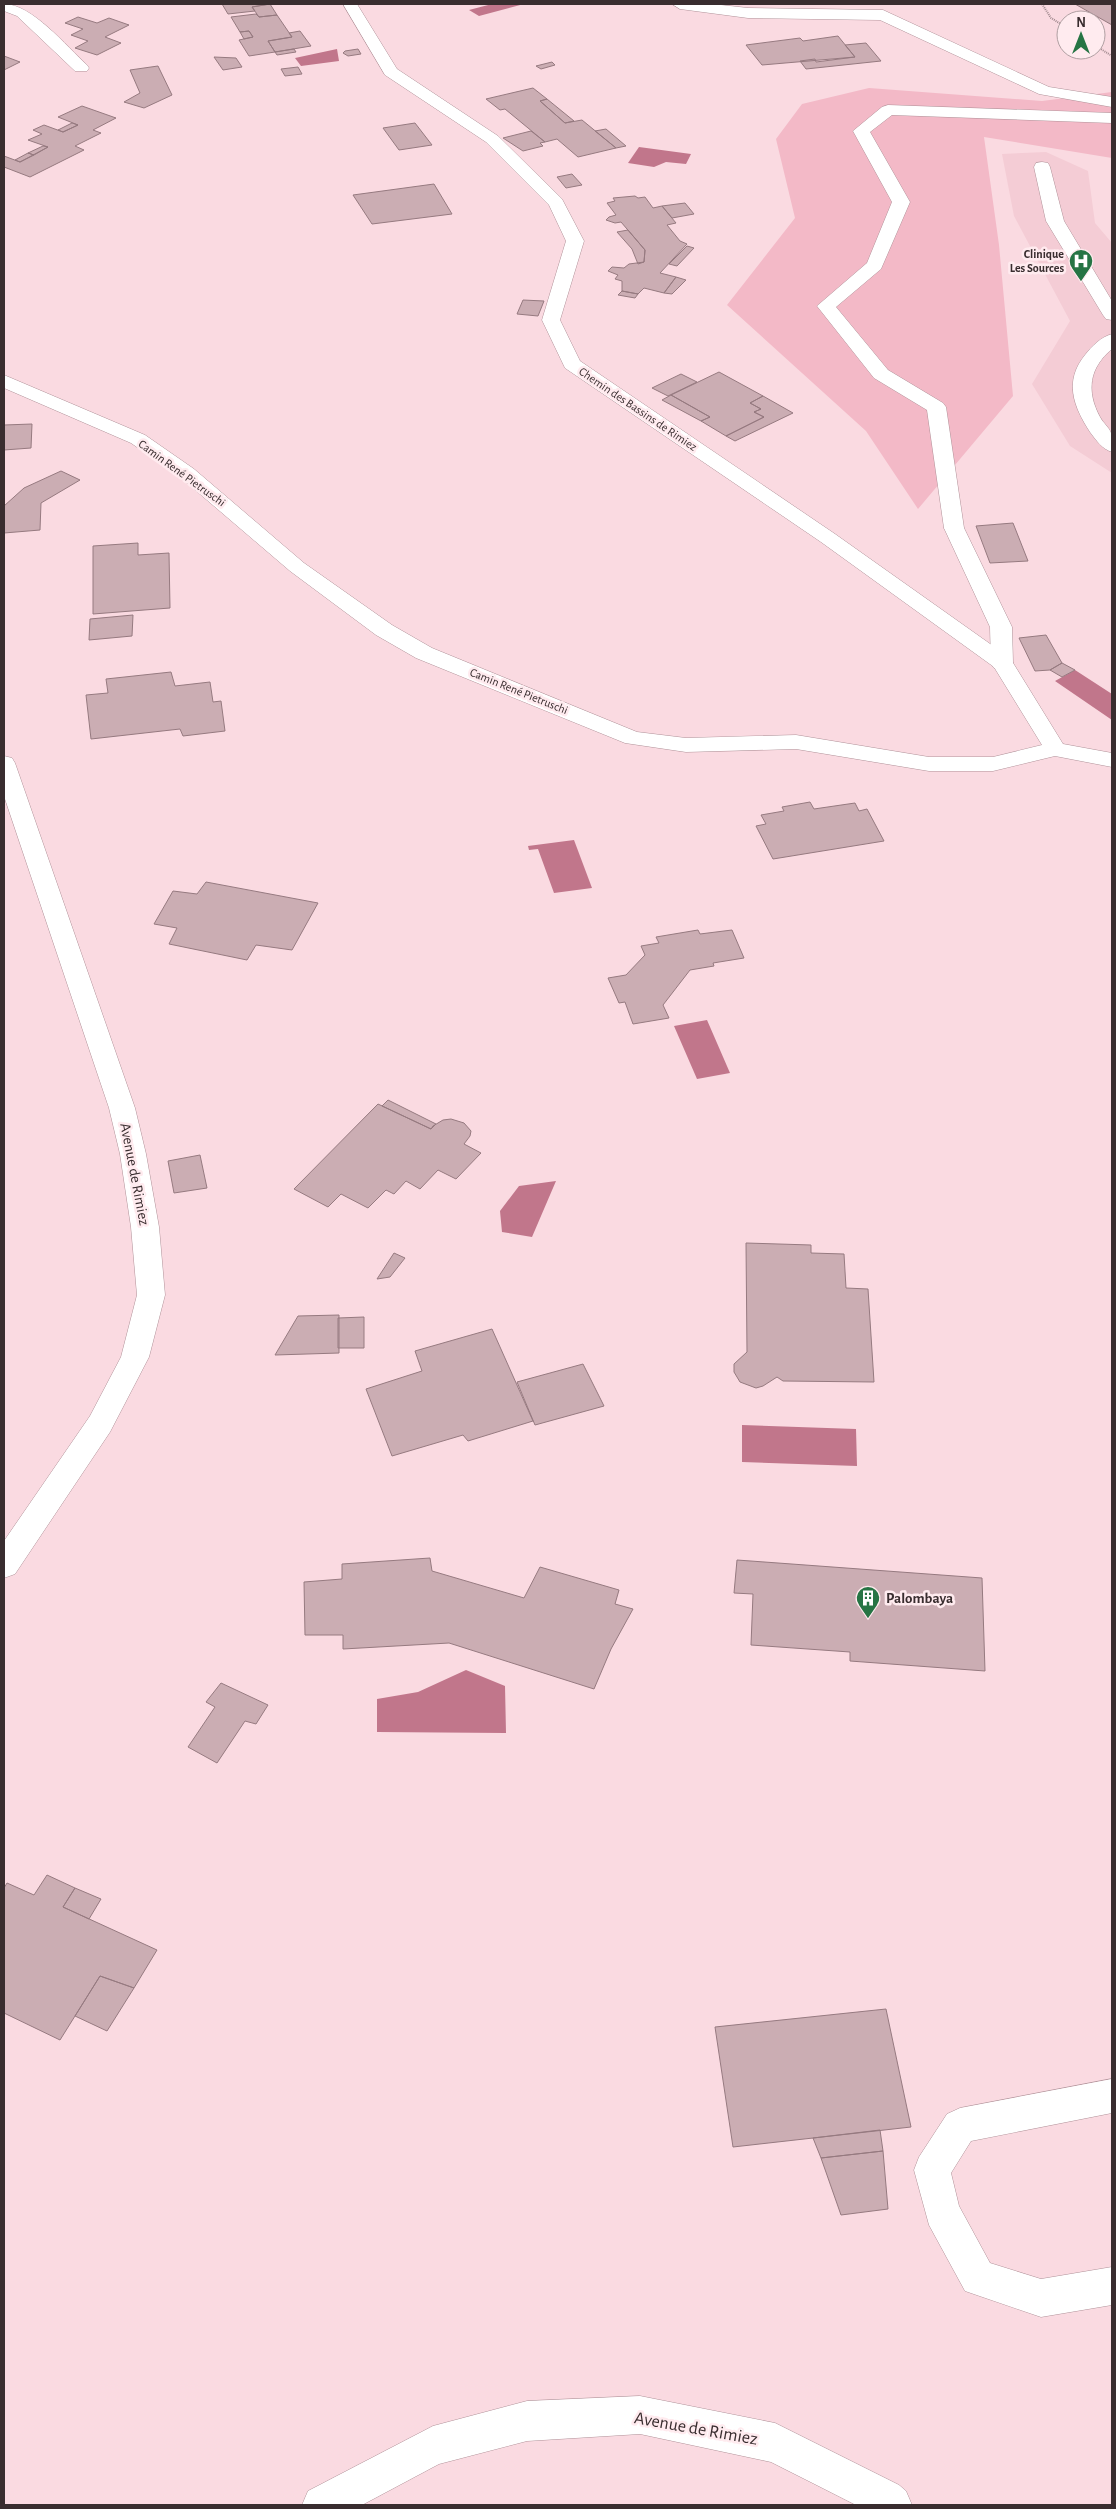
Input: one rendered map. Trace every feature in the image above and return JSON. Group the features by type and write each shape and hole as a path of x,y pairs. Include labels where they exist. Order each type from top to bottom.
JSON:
{"street":[{"name":"Chemin des Bassins de Rimiez","path":"350,4 391,72 492,139 556,203 575,241 552,320 572,364 828,538 1002,663 1055,749"},
{"path":"680,4 748,13 883,15 1045,90 1112,102"},
{"path":"4,6 22,14 81,68"},
{"path":"1002,663 1001,627 954,528 936,407 880,374 826,306 875,265 901,202 861,131 888,110 1112,118"},
{"path":"1042,168 1055,221 1112,315"},
{"path":"1112,340 1096,351 1084,370 1081,400 1094,426 1112,446"},
{"name":"Camin René Pietruschi","path":"4,381 138,439 186,473 297,566 384,630 424,653 633,738 686,745 796,742 929,764 993,764 1055,749 1112,760"},
{"name":"Avenue de Rimiez","path":"4,763 122,1108 133,1154 145,1227 151,1295 135,1358 100,1424 4,1565"},
{"path":"1112,2096 960,2126 932,2170 942,2212 978,2278 1041,2298 1112,2286"},
{"name":"Avenue de Rimiez","path":"322,2505 433,2446 527,2421 640,2415 775,2443 885,2499 892,2505"}],"path":[{"path":"1042,4 1056,21"}],"shaded area":[{"path":"492,4 524,4 479,16 469,10"},
{"path":"337,49 339,61 301,66 295,58"},
{"path":"869,88 1042,101 1112,92 1112,158 984,137 999,245 1013,396 918,509 866,431 727,305 795,218 776,139 802,104"},
{"path":"639,147 691,154 686,164 666,162 654,167 628,163"},
{"name":"Clinique Les Sources","path":"1046,152 1088,171 1095,223 1112,243 1112,473 1070,446 1032,384 1070,321 1014,216 1002,154"},
{"path":"1075,670 1112,694 1112,720 1055,681"},
{"path":"574,840 592,888 554,893 538,849 529,850 528,846"},
{"path":"707,1020 730,1073 697,1079 674,1026"},
{"path":"556,1181 532,1237 502,1232 500,1211 519,1186"},
{"path":"742,1425 856,1429 857,1466 742,1462"},
{"path":"466,1670 505,1686 506,1733 377,1732 377,1699 418,1692"}],"building":[{"path":"222,4 270,4 252,7 255,11 228,14"},
{"path":"270,4 277,15 259,17 252,7"},
{"path":"1075,4 1112,4 1112,25 1106,22 1106,10 1086,10"},
{"path":"256,14 259,17 277,15 292,37 268,41 275,52 249,56 239,40 253,37 249,31 240,32 231,17"},
{"path":"78,17 97,23 109,18 129,25 105,37 121,43 97,55 75,48 88,41 71,35 83,29 65,23"},
{"path":"249,31 253,37 244,39 240,32"},
{"path":"300,31 311,46 275,52 268,41 292,37 289,33"},
{"path":"838,36 855,57 762,65 746,45 800,38 803,41"},
{"path":"866,43 881,61 806,69 800,61 815,59 816,62 855,57 845,45"},
{"path":"294,49 296,52 277,55 275,52"},
{"path":"358,49 361,54 348,56 343,53 345,51"},
{"path":"4,56 20,62 4,70"},
{"path":"214,57 236,58 242,67 223,70"},
{"path":"552,62 555,65 541,69 536,66"},
{"path":"158,66 172,95 144,108 124,102 140,93 130,70"},
{"path":"298,67 302,74 285,76 281,69"},
{"path":"533,88 547,99 540,101 565,123 582,120 616,148 578,157 557,139 545,142 505,109 500,110 486,99"},
{"path":"547,99 574,121 565,123 540,101"},
{"path":"82,106 116,118 93,130 101,133 75,146 84,150 30,177 4,167 4,156 20,162 48,147 28,140 42,134 33,130 44,125 63,132 78,125 58,117"},
{"path":"72,123 78,125 63,132 58,130"},
{"path":"415,123 432,145 399,150 383,128"},
{"path":"606,129 626,146 616,148 595,131"},
{"path":"531,131 545,142 540,143 543,146 523,151 503,138"},
{"path":"43,146 48,147 34,155 28,153"},
{"path":"28,153 34,155 20,162 15,160"},
{"path":"572,174 582,185 566,188 557,177"},
{"path":"434,184 452,214 372,224 353,195"},
{"path":"635,196 638,198 645,197 653,208 662,206 676,223 667,225 680,241 687,244 660,273 676,277 664,293 644,288 638,294 622,291 622,281 615,279 618,275 608,271 612,267 624,268 629,264 644,262 645,250 621,222 615,223 606,220 616,215 607,203 615,201 613,198"},
{"path":"685,203 694,214 672,218 662,206"},
{"path":"628,230 645,250 644,262 638,264 632,249 617,232"},
{"path":"687,246 694,248 677,266 669,264"},
{"path":"676,277 686,280 672,294 664,293"},
{"path":"622,291 638,294 635,298 618,295"},
{"path":"523,300 544,301 538,316 517,314"},
{"path":"719,372 763,396 750,403 761,409 754,412 764,417 726,436 701,421 710,417 671,395"},
{"path":"681,374 697,382 668,396 652,388"},
{"path":"671,395 710,417 701,421 662,400"},
{"path":"763,396 793,413 735,441 726,436 764,417 754,412 761,409 750,403"},
{"path":"32,424 31,448 4,450 4,425"},
{"path":"61,471 80,480 41,503 40,530 4,533 4,506 24,488"},
{"path":"1013,523 1028,561 990,563 976,526"},
{"path":"138,543 138,555 169,553 170,608 93,614 93,546"},
{"path":"133,615 132,636 89,640 90,619"},
{"path":"1046,635 1062,663 1050,670 1035,671 1019,638"},
{"path":"1062,663 1075,670 1062,677 1050,670"},
{"path":"171,672 175,686 210,682 213,702 221,701 225,731 183,736 180,729 91,739 86,695 108,693 106,679"},
{"path":"810,802 814,809 855,803 859,811 867,809 884,841 773,859 756,826 766,824 761,815 784,811 782,807"},
{"path":"206,882 318,903 292,950 256,945 247,960 169,944 177,928 154,924 173,891 197,894"},
{"path":"698,930 700,934 732,930 744,958 713,963 714,966 690,970 663,1005 669,1018 633,1024 625,1002 619,1003 608,978 626,975 645,955 641,946 659,943 656,937"},
{"path":"388,1100 436,1124 431,1129 382,1106"},
{"path":"378,1104 431,1129 443,1120 451,1119 464,1123 471,1131 464,1144 481,1153 456,1179 438,1170 420,1189 406,1181 394,1194 386,1190 368,1208 341,1194 328,1207 294,1189"},
{"path":"200,1155 207,1188 174,1193 168,1161"},
{"path":"746,1243 811,1245 811,1253 844,1254 846,1288 868,1289 874,1382 783,1381 777,1377 756,1388 740,1382 734,1372 734,1364 747,1352"},
{"path":"394,1253 405,1258 390,1277 377,1279"},
{"path":"339,1315 339,1353 275,1355 298,1316"},
{"path":"364,1317 364,1348 338,1348 338,1318"},
{"path":"492,1329 533,1421 468,1441 463,1435 392,1456 366,1389 422,1371 415,1351"},
{"path":"583,1364 604,1406 535,1425 517,1382"},
{"path":"430,1558 432,1571 524,1598 540,1567 619,1590 615,1604 633,1609 611,1649 594,1689 449,1643 343,1649 343,1635 305,1635 304,1582 342,1579 342,1564"},
{"name":"Palombaya","path":"737,1560 982,1578 985,1671 850,1661 850,1652 751,1645 753,1594 734,1593"},
{"path":"221,1683 268,1705 256,1724 245,1721 217,1763 188,1747 215,1707 206,1702"},
{"path":"47,1875 75,1888 63,1907 157,1950 134,1988 100,1976 60,2040 4,2013 4,1888 7,1883 34,1895"},
{"path":"75,1888 101,1899 89,1919 63,1907"},
{"path":"100,1976 134,1988 107,2031 75,2016"},
{"path":"886,2009 911,2127 733,2147 715,2027"},
{"path":"880,2130 883,2151 821,2158 813,2138"},
{"path":"883,2151 888,2209 841,2215 821,2158"}],"place":[{"name":"Clinique Les Sources","path":"1081,282"},
{"name":"Palombaya","path":"868,1619"}]}
